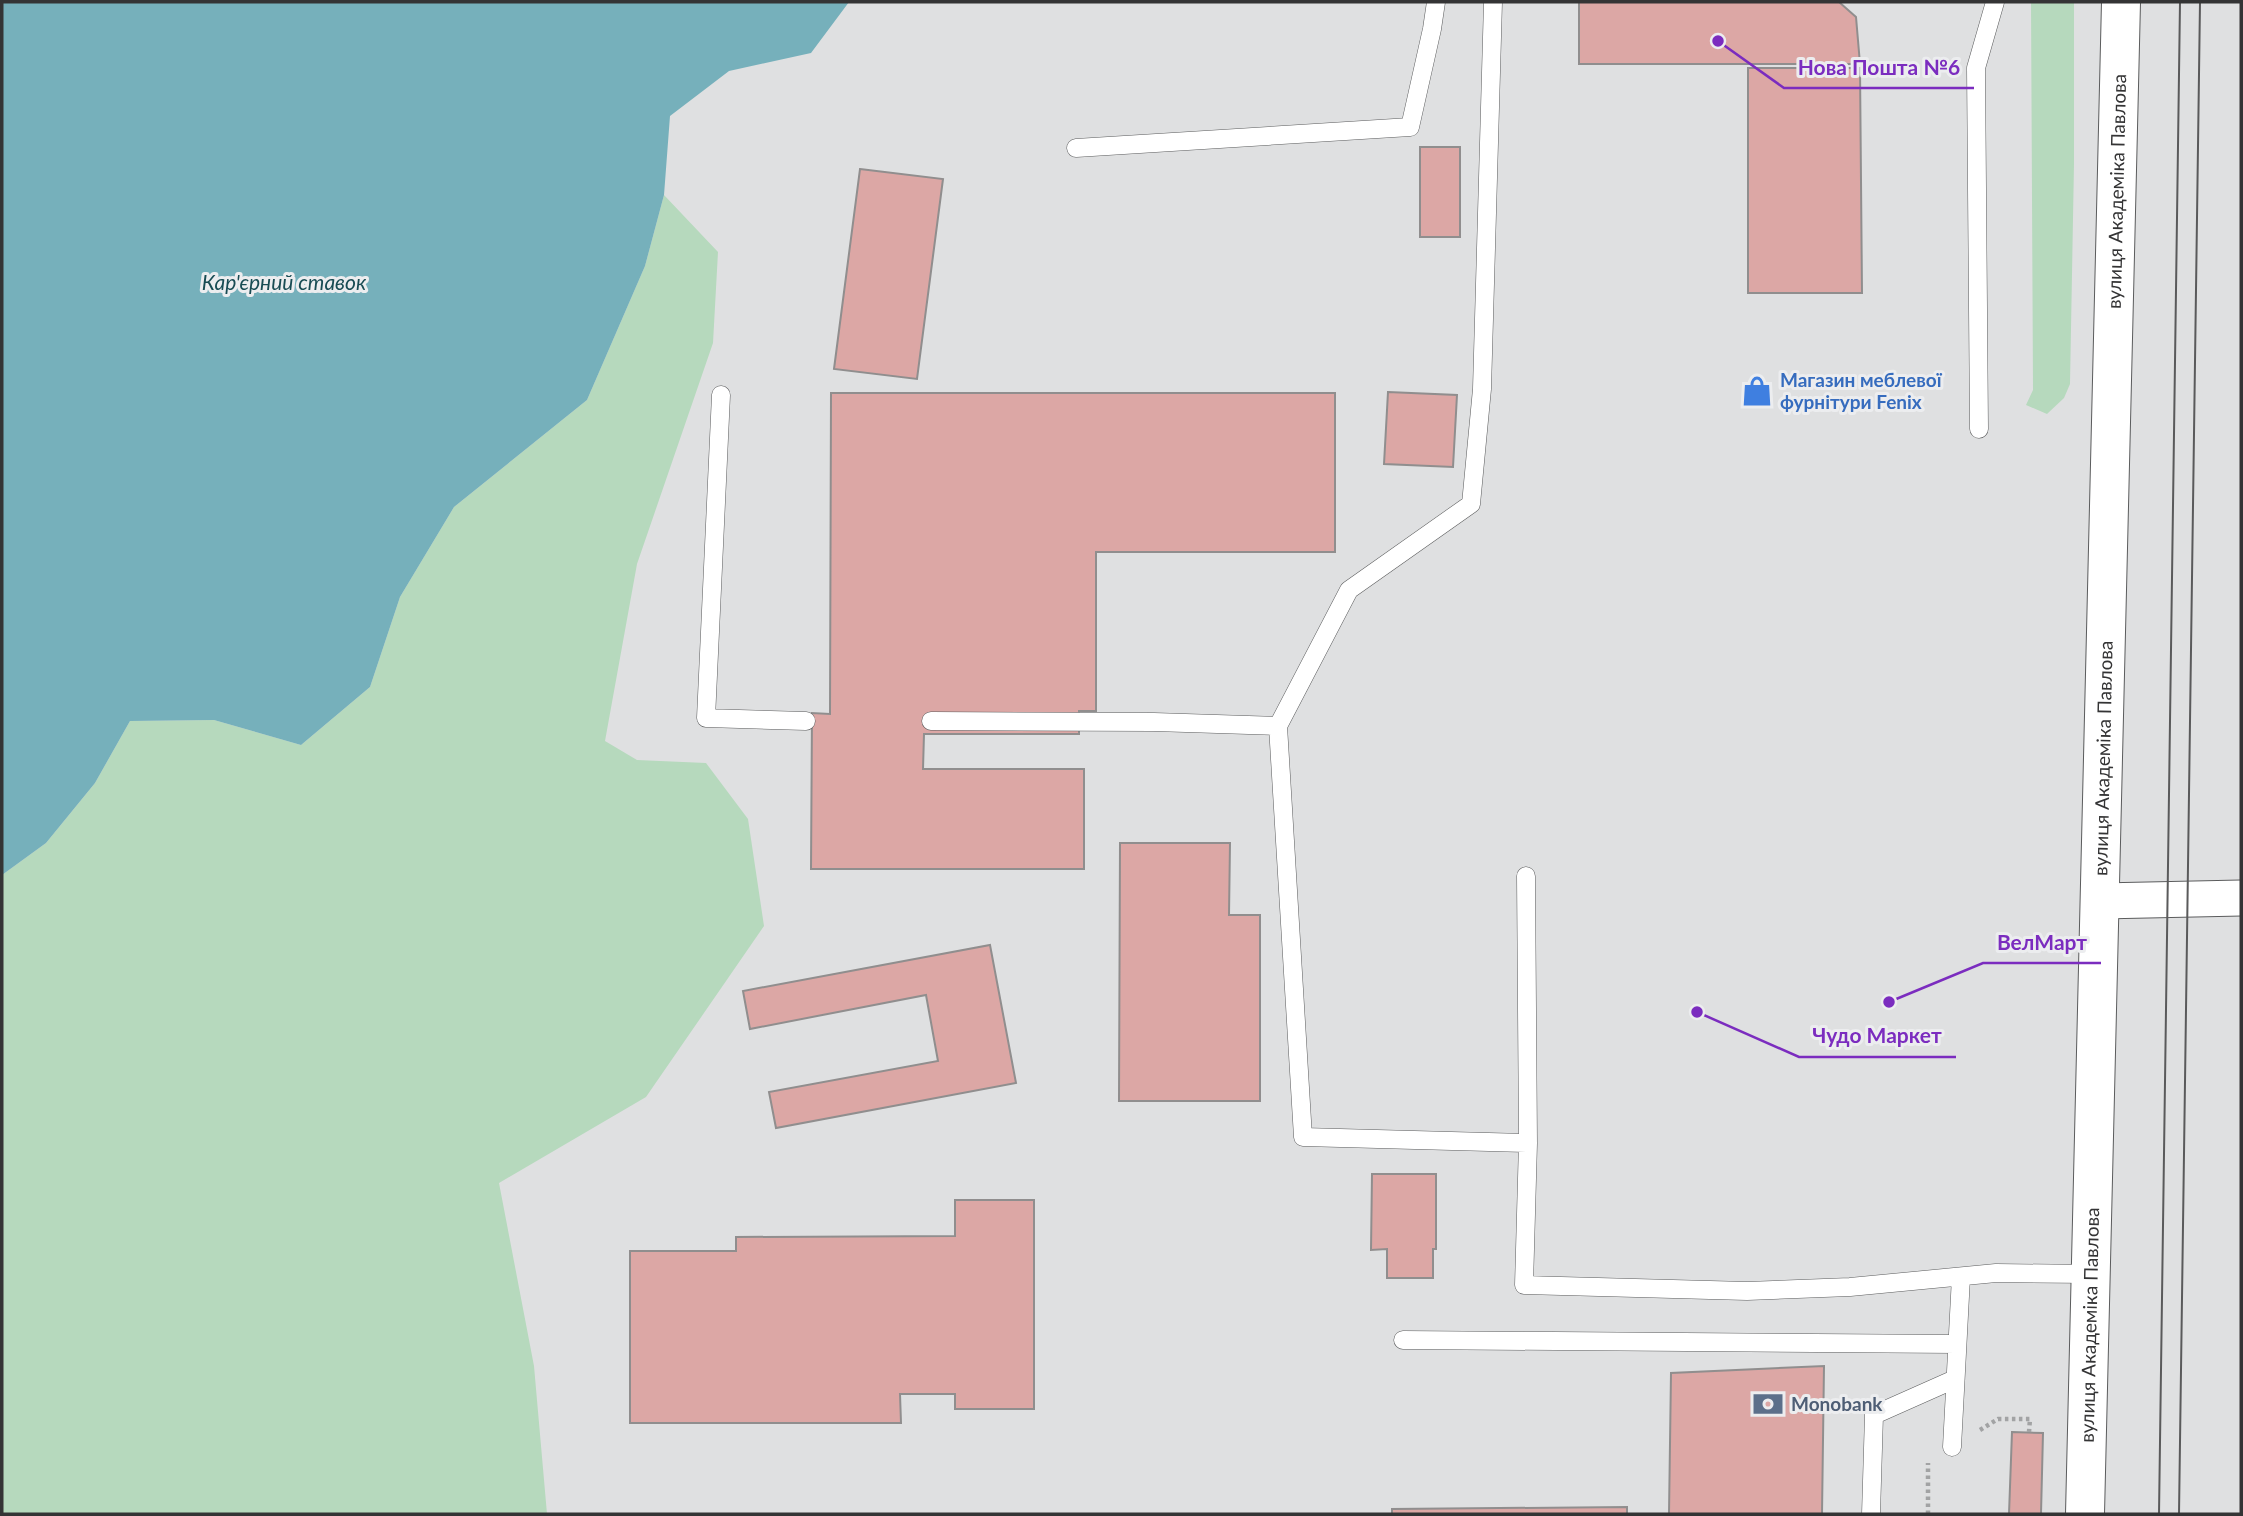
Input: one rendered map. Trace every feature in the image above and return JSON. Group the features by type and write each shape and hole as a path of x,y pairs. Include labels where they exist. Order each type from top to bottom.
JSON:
{"main road":[{"name":"вулиця Академіка Павлова","path":"2085,1514 2121,2"}],"street":[{"path":"2101,901 2241,898"}],"lane":[{"path":"1076,148 1410,127 1436,2"},
{"path":"1493,2 1482,390 1471,504 1349,590 1278,726 1303,1137 1528,1143"},
{"path":"1979,429 1976,68 1995,2"},
{"path":"721,395 706,718 806,721"},
{"path":"931,721 1154,722 1278,726"},
{"path":"1526,876 1528,1143 1524,1285 1747,1291 1850,1287 1996,1273 2091,1274"},
{"path":"1952,1447 1961,1277"},
{"path":"1403,1340 1957,1343"},
{"path":"1871,1514 1874,1415 1955,1379"}],"green space":[{"path":"2031,2 2074,2 2070,384 2064,398 2047,414 2026,405 2033,390"},
{"path":"664,195 718,252 713,343 637,564 605,741 637,760 706,763 748,819 764,926 646,1097 499,1183 534,1366 547,1514 2,1514 2,875 46,843 95,783 130,721 214,720 301,745 370,687 400,597 454,507 587,400 645,266"}],"water":[{"name":"Кар'єрний ставок","path":"2,2 849,2 811,53 729,71 670,116 664,195 645,266 587,400 454,507 400,597 370,687 301,745 214,720 130,721 95,783 46,843 2,875"}],"building":[{"path":"1579,2 1839,2 1856,17 1860,64 1579,64"},
{"path":"1748,68 1860,68 1862,293 1748,293"},
{"path":"1420,147 1460,147 1460,237 1420,237"},
{"path":"860,169 943,179 917,379 834,369"},
{"path":"1388,392 1457,395 1453,467 1384,464"},
{"path":"831,393 1335,393 1335,552 1096,552 1096,711 1079,711 1079,734 924,734 923,769 1084,769 1084,869 811,869 812,713 830,714"},
{"path":"1120,843 1230,843 1229,915 1260,915 1260,1101 1119,1101"},
{"path":"990,945 1016,1083 776,1128 769,1092 938,1061 926,995 750,1029 743,991"},
{"path":"1372,1174 1436,1174 1436,1249 1433,1249 1433,1278 1387,1278 1387,1249 1371,1250"},
{"path":"955,1200 1034,1200 1034,1409 955,1409 955,1394 900,1394 901,1423 630,1423 630,1251 736,1251 736,1237 955,1236"},
{"path":"1824,1366 1822,1514 1669,1514 1671,1373"},
{"path":"2012,1432 2043,1433 2041,1514 2009,1514"},
{"path":"1627,1507 1627,1514 1392,1514 1392,1509"}],"tram line":[{"path":"2159,1514 2180,2"},
{"path":"2179,1514 2200,2"}],"place":[{"name":"Нова Пошта №6","path":"1718,41"},
{"name":"Магазин меблевої фурнітури Fenix","path":"1757,391"},
{"name":"ВелМарт","path":"1889,1002"},
{"name":"Чудо Маркет","path":"1697,1012"},
{"name":"Monobank","path":"1768,1404"}]}
